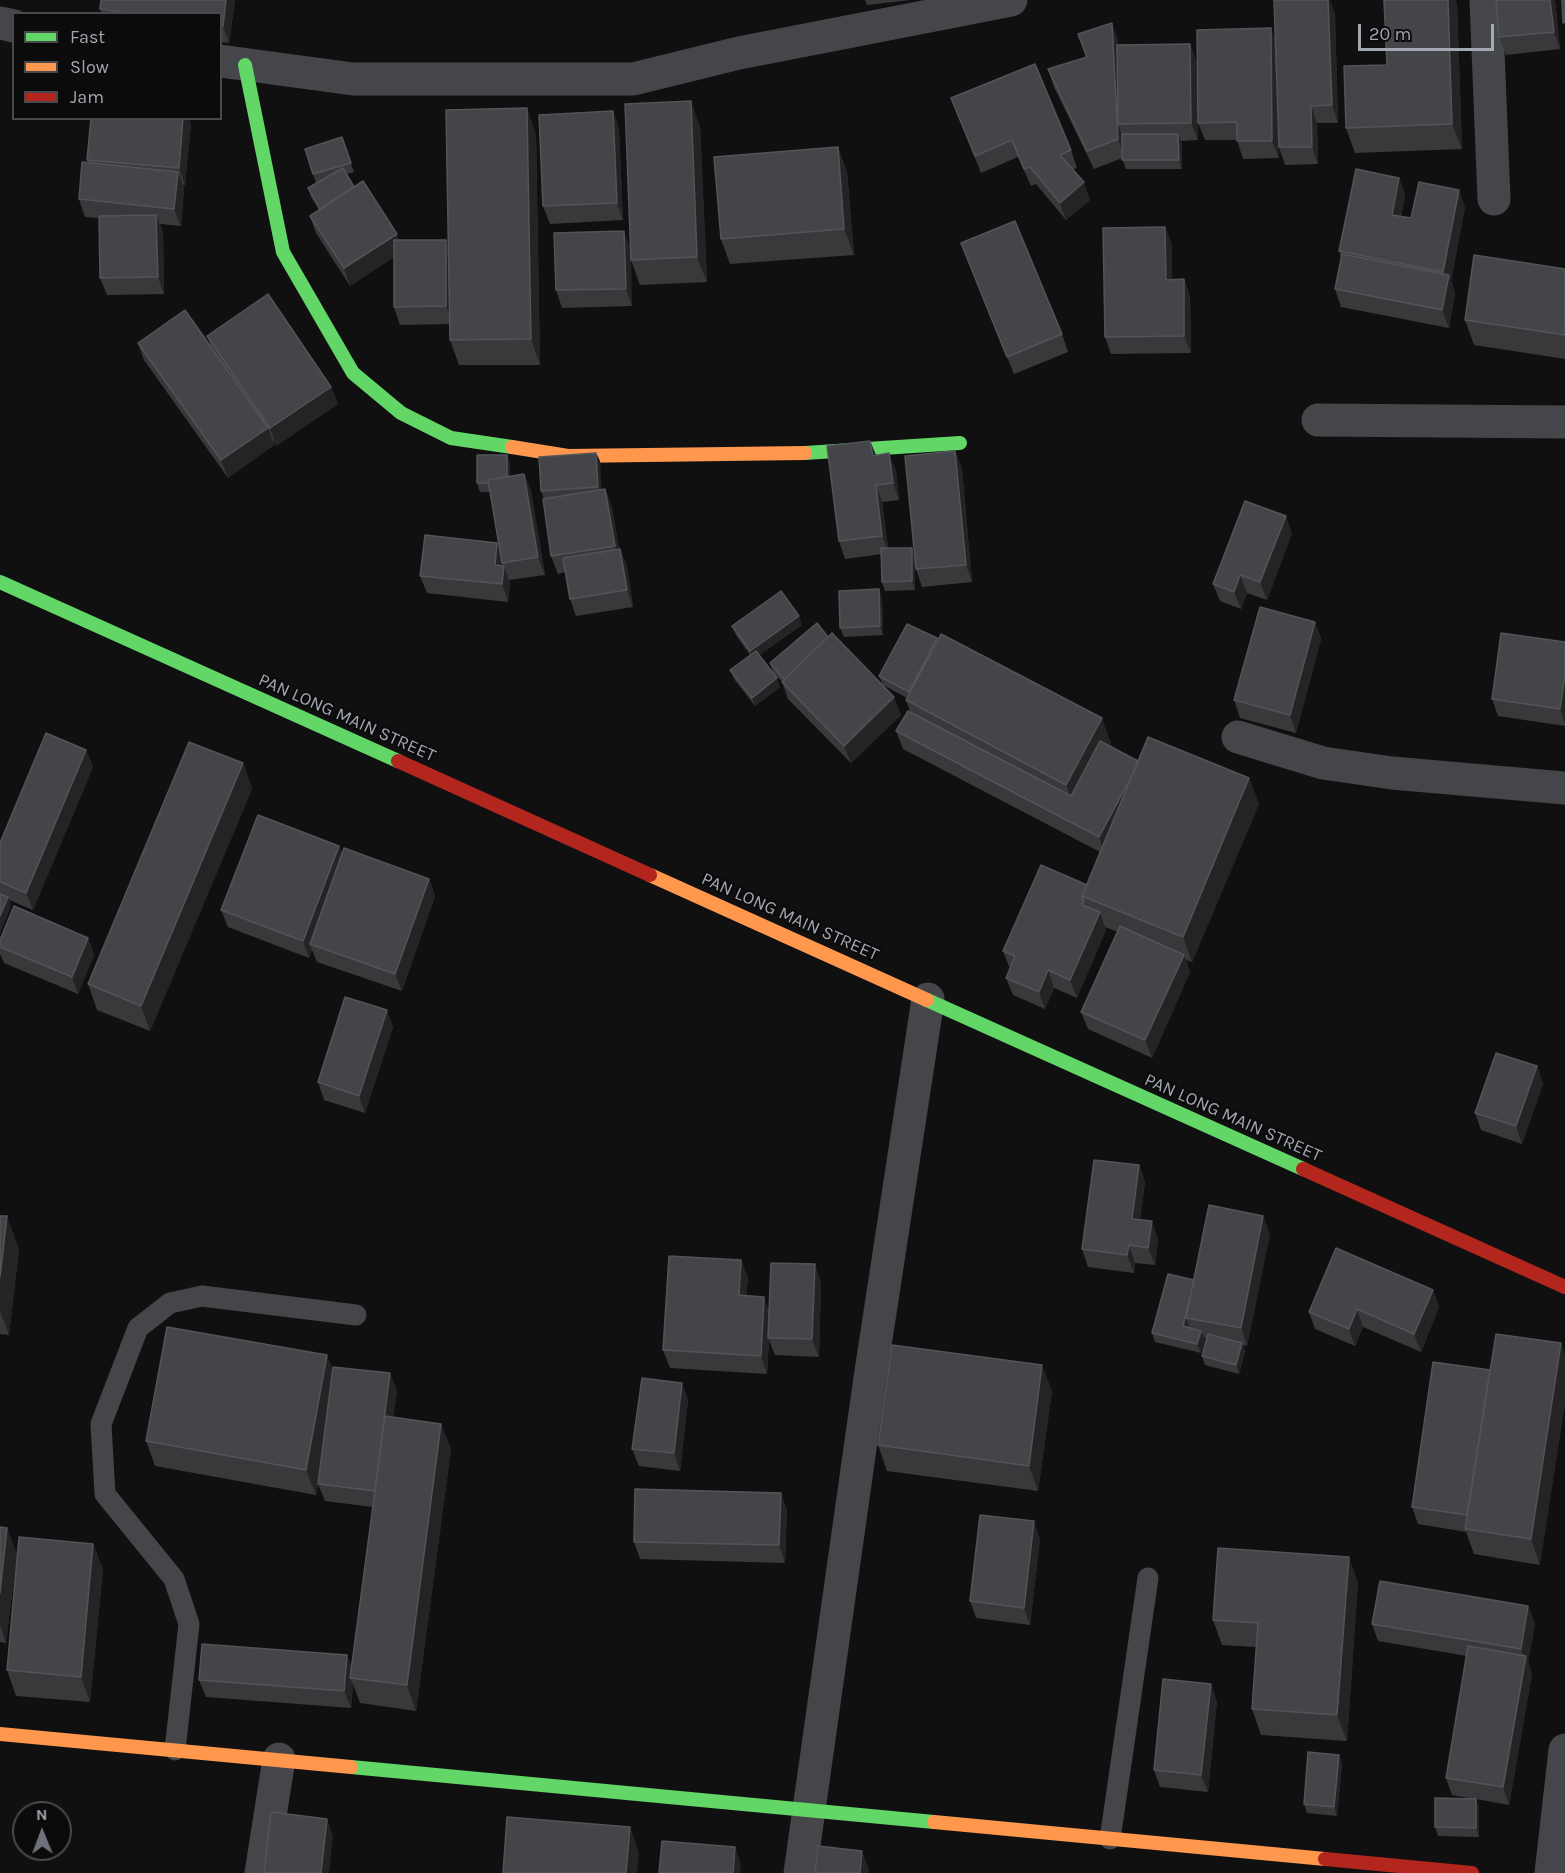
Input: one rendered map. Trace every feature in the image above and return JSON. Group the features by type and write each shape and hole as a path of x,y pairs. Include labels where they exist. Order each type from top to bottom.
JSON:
{"street":[{"path":"960,443 867,451 737,456 568,456 451,438 401,413 353,373 283,252 233,63 353,79 633,79 739,53 1007,0"},
{"path":"1486,0 1494,199"},
{"path":"1318,420 1565,422"},
{"name":"PAN LONG MAIN STREET","path":"0,582 1565,1287"},
{"path":"1238,737 1323,763 1392,773 1565,788"},
{"path":"800,1873 807,1810 928,999"},
{"path":"0,1734 1472,1873"},
{"path":"1551,1873 1565,1750"},
{"path":"261,1873 279,1759"}],"lane":[{"path":"175,1750 189,1624 174,1580 105,1494 101,1424 138,1328 170,1303 202,1296 356,1315"},
{"path":"1110,1839 1148,1578"}],"building":[{"path":"101,0 226,0 223,26 222,12 121,12 100,9"},
{"path":"1274,0 1328,0 1332,105 1311,106 1312,147 1279,147"},
{"path":"1384,0 1448,0 1452,124 1346,128 1344,66 1387,65"},
{"path":"1496,0 1550,0 1554,32 1499,37"},
{"path":"1562,0 1565,0 1565,22 1563,23"},
{"path":"1112,23 1118,139 1087,151 1048,69 1087,57 1078,34"},
{"path":"1271,28 1272,141 1237,141 1237,122 1198,123 1197,30"},
{"path":"1190,44 1191,123 1118,124 1117,45"},
{"path":"1035,64 1071,150 1060,155 1084,182 1060,203 1030,167 1024,169 1012,140 975,156 951,98"},
{"path":"691,101 697,257 631,260 625,104"},
{"path":"527,108 531,339 450,340 446,110"},
{"path":"613,111 617,203 543,206 539,115"},
{"path":"91,120 183,120 179,168 87,160"},
{"path":"1122,134 1178,134 1179,160 1122,160"},
{"path":"342,137 351,163 313,174 305,149"},
{"path":"838,147 844,229 721,239 714,157"},
{"path":"82,162 178,172 174,209 79,199"},
{"path":"343,168 354,187 320,209 308,188"},
{"path":"1356,169 1399,178 1392,215 1411,218 1419,182 1459,190 1443,272 1339,251"},
{"path":"363,181 397,234 344,268 310,216"},
{"path":"156,215 158,277 100,278 99,216"},
{"path":"1015,221 1062,334 1007,357 961,243"},
{"path":"1165,227 1166,280 1184,279 1184,336 1105,337 1103,228"},
{"path":"624,231 626,289 556,290 554,233"},
{"path":"394,240 446,240 446,306 394,307"},
{"path":"1342,254 1449,275 1442,310 1335,289"},
{"path":"1474,255 1565,269 1565,335 1465,320"},
{"path":"268,294 331,387 270,428 207,336"},
{"path":"185,310 268,428 221,460 138,343"},
{"path":"870,441 873,456 889,453 893,483 876,485 882,536 839,541 827,446"},
{"path":"955,451 966,565 916,569 905,456"},
{"path":"596,453 598,487 541,491 539,457"},
{"path":"477,455 507,455 507,477 488,480 489,483 477,483"},
{"path":"524,474 538,557 502,563 488,480"},
{"path":"605,489 615,546 551,556 543,499"},
{"path":"1245,501 1286,516 1260,582 1240,575 1234,592 1213,584"},
{"path":"425,535 497,543 495,565 504,566 502,584 420,576"},
{"path":"881,548 912,548 912,581 882,582"},
{"path":"620,549 627,590 570,599 563,558"},
{"path":"879,589 880,626 840,628 839,591"},
{"path":"781,591 799,616 750,651 732,626"},
{"path":"1260,607 1315,622 1290,715 1234,700"},
{"path":"817,623 828,637 784,680 770,663"},
{"path":"907,624 937,638 909,692 879,676"},
{"path":"832,633 894,697 844,746 782,682"},
{"path":"1501,633 1565,642 1565,675 1560,709 1492,699"},
{"path":"941,634 1102,718 1066,785 906,700"},
{"path":"756,651 777,678 752,698 730,670"},
{"path":"908,711 1071,796 1100,741 1138,761 1099,837 896,731"},
{"path":"46,733 86,750 26,893 0,882 0,843"},
{"path":"1148,737 1249,778 1183,937 1082,896"},
{"path":"189,742 243,763 141,1006 88,984"},
{"path":"258,815 339,846 303,941 221,910"},
{"path":"344,848 429,879 395,974 310,944"},
{"path":"1041,865 1087,885 1082,896 1084,901 1082,905 1100,912 1070,980 1048,970 1039,992 1006,978 1015,956 1003,951"},
{"path":"0,894 8,897 0,916"},
{"path":"14,906 88,938 72,977 0,947 0,940"},
{"path":"1120,926 1184,955 1145,1040 1081,1012"},
{"path":"345,997 387,1010 359,1096 318,1082"},
{"path":"1496,1053 1537,1066 1516,1126 1475,1113"},
{"path":"1094,1160 1139,1165 1132,1219 1152,1221 1148,1248 1129,1245 1127,1255 1082,1249"},
{"path":"1209,1205 1263,1216 1241,1328 1186,1318"},
{"path":"0,1216 7,1216 0,1277"},
{"path":"1336,1248 1433,1290 1414,1334 1357,1309 1349,1329 1309,1312"},
{"path":"669,1256 741,1260 739,1295 764,1297 761,1356 663,1350"},
{"path":"771,1263 815,1264 812,1339 768,1338"},
{"path":"1168,1274 1194,1280 1183,1326 1201,1331 1197,1344 1152,1333"},
{"path":"167,1327 327,1355 306,1470 146,1441"},
{"path":"1208,1334 1242,1343 1236,1365 1202,1356"},
{"path":"1496,1334 1561,1343 1531,1539 1465,1529"},
{"path":"892,1345 1042,1365 1029,1466 878,1445"},
{"path":"1433,1362 1490,1370 1467,1515 1412,1507"},
{"path":"333,1367 390,1373 375,1491 318,1484"},
{"path":"642,1378 682,1383 674,1453 632,1449"},
{"path":"385,1416 441,1424 407,1685 350,1678"},
{"path":"635,1489 781,1493 779,1545 634,1542"},
{"path":"980,1515 1034,1521 1024,1608 970,1601"},
{"path":"0,1527 7,1528 0,1593"},
{"path":"19,1537 93,1544 81,1677 7,1670"},
{"path":"1218,1548 1349,1557 1337,1715 1252,1709 1258,1623 1213,1620"},
{"path":"1380,1581 1528,1606 1521,1649 1372,1624"},
{"path":"202,1644 347,1655 344,1691 199,1680"},
{"path":"1468,1646 1526,1656 1503,1787 1446,1778"},
{"path":"1163,1679 1211,1684 1201,1775 1154,1770"},
{"path":"1308,1752 1339,1755 1334,1807 1304,1804"},
{"path":"1435,1798 1476,1799 1476,1828 1435,1827"},
{"path":"271,1812 327,1819 321,1873 264,1873"},
{"path":"507,1817 630,1827 626,1873 503,1873"},
{"path":"662,1841 735,1847 733,1873 659,1873"},
{"path":"818,1846 862,1851 860,1873 815,1873"}],"traffic: fast":[{"path":"245,65 283,252 353,373 401,413 451,438 512,447"},
{"path":"805,453 960,443"},
{"path":"0,582 398,761"},
{"path":"927,1000 1303,1169"},
{"path":"351,1767 934,1822"}],"traffic: slow":[{"path":"512,447 568,456 805,453"},
{"path":"650,875 927,1000"},
{"path":"0,1734 351,1767"},
{"path":"934,1822 1325,1859"}],"traffic: jam":[{"path":"398,761 650,875"},
{"path":"1303,1169 1565,1287"},
{"path":"1325,1859 1472,1873"}]}
